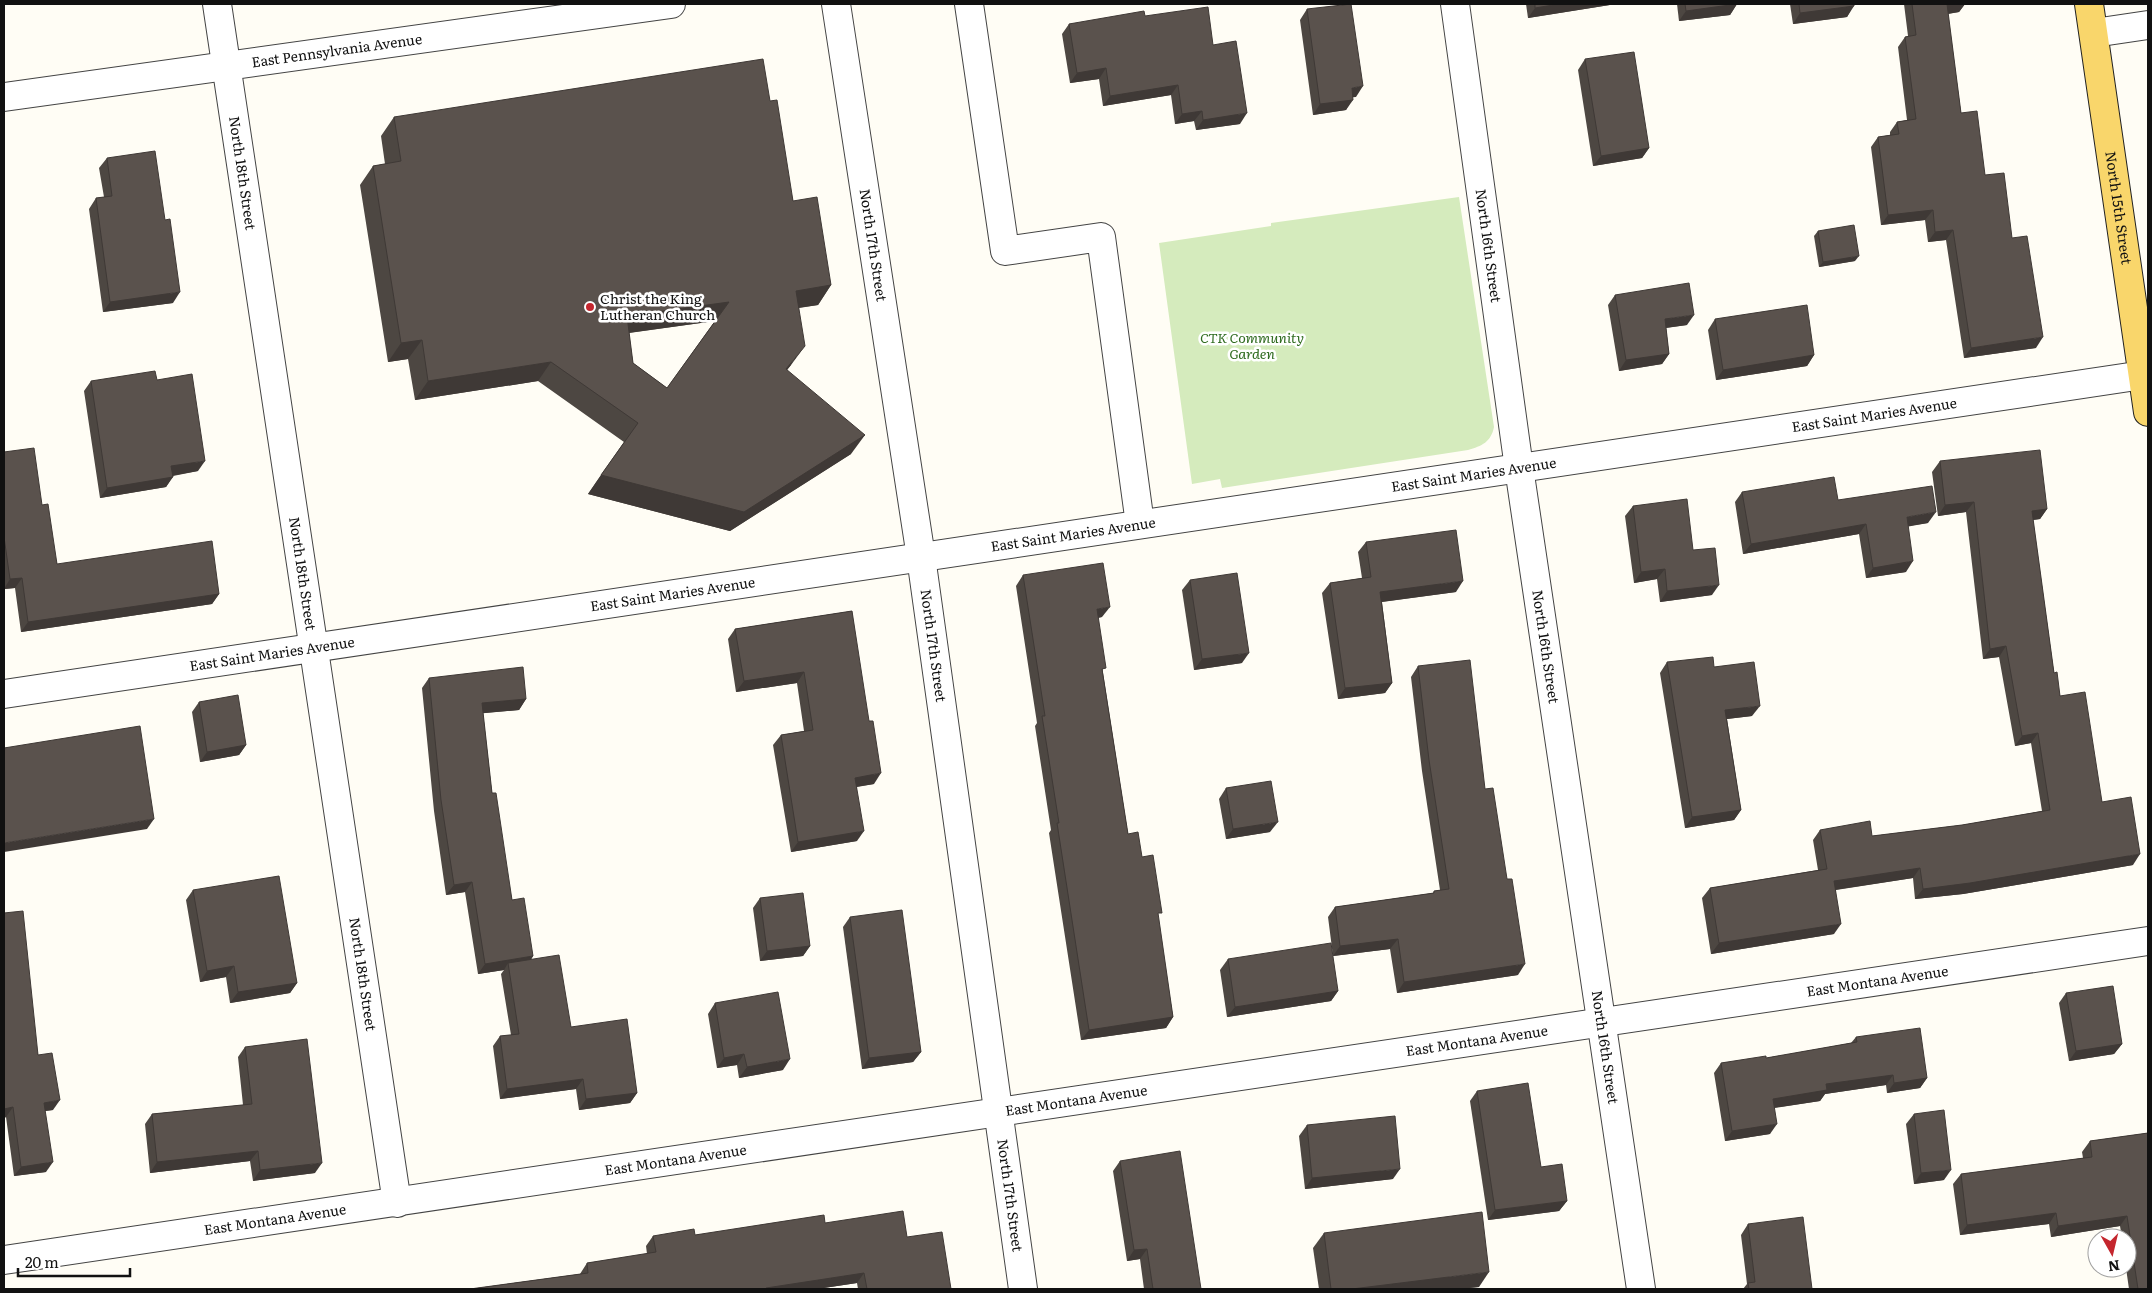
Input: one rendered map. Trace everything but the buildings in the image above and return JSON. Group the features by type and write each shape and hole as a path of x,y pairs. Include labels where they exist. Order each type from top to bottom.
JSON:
{"main road":[{"name":"North 15th Street","path":"2089,4 2139,288 2143,376 2148,412"}],"street":[{"name":"North 18th Street","path":"217,4 397,1203"},
{"name":"East Pennsylvania Avenue","path":"4,97 670,4"},
{"name":"North 17th Street","path":"836,4 922,557 1023,1289"},
{"path":"969,4 1005,251 1101,237 1140,524"},
{"name":"North 16th Street","path":"1455,4 1519,468 1641,1289"},
{"path":"2094,33 2148,25"},
{"name":"East Saint Maries Avenue","path":"4,694 2143,376"},
{"name":"East Montana Avenue","path":"4,1260 2148,941"}],"green space":[{"name":"CTK Community Garden","path":"1459,197 1494,427 1488,440 1482,445 1468,450 1222,488 1220,479 1192,484 1159,243 1271,226 1271,223"}],"place":[{"name":"Christ the King Lutheran Church","path":"590,307"}]}
